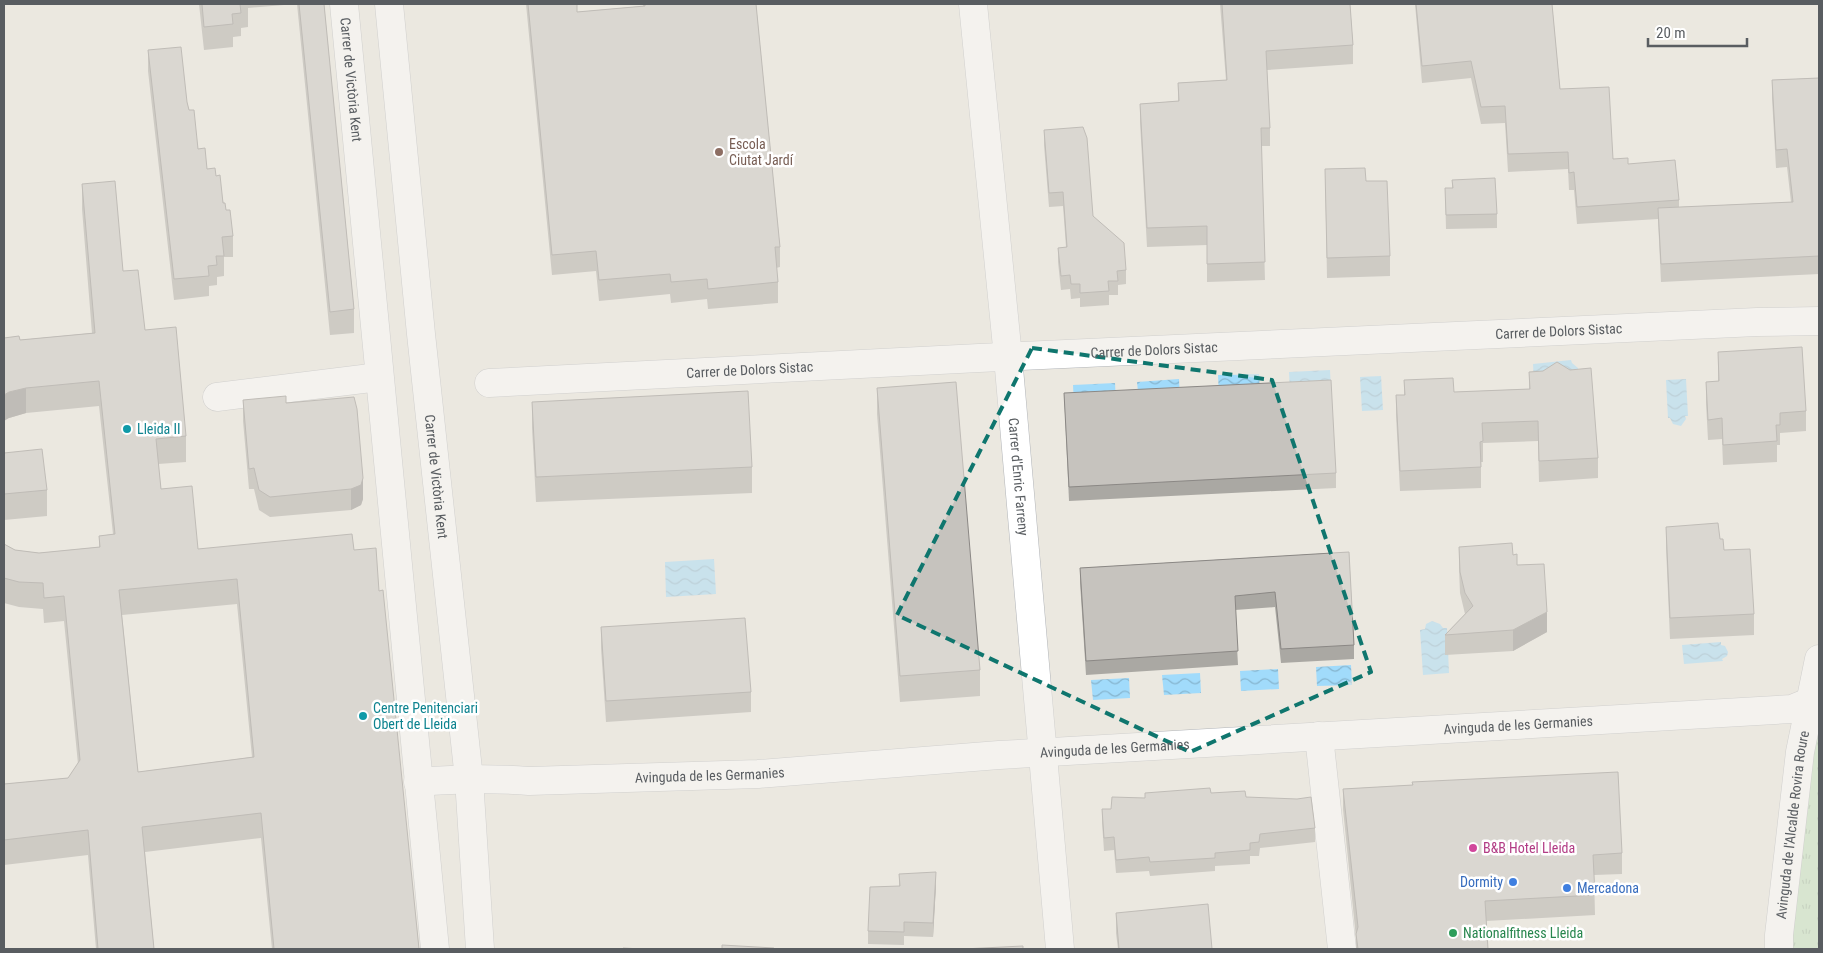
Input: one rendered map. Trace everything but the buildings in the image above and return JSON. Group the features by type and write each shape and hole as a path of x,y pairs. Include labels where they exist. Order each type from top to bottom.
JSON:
{"street":[{"name":"Carrer de Victòria Kent","path":"344,4 435,949"},
{"name":"Carrer de Victòria Kent","path":"388,4 422,344 469,779 480,949"},
{"name":"Carrer d'Enric Farreny","path":"973,4 1008,357 1060,949"},
{"name":"Carrer de Dolors Sistac","path":"489,383 1756,322 1819,321"},
{"path":"217,397 379,377"},
{"path":"1814,700 1819,659"},
{"name":"Avinguda de les Germanies","path":"418,782 498,778 529,782 758,774 999,755 1792,708 1814,700"},
{"name":"Avinguda de l'Alcalde Rovira Roure","path":"1779,949 1799,762 1814,700"},
{"path":"1319,736 1342,949"}],"highlighted area":[{"path":"1032,348 1272,380 1371,672 1190,752 897,615"}],"green space":[{"path":"1819,723 1819,949 1787,949 1813,725"}],"water":[{"path":"1571,360 1578,368 1578,371 1534,383 1533,364"},
{"path":"1330,370 1331,390 1290,391 1289,372"},
{"path":"1259,374 1260,393 1219,395 1218,375"},
{"path":"1381,376 1383,410 1362,411 1360,377"},
{"path":"1179,379 1180,399 1139,401 1137,382"},
{"path":"1686,379 1688,416 1685,416 1686,419 1681,426 1673,424 1670,418 1668,418 1666,380"},
{"path":"1115,383 1116,402 1074,405 1073,385"},
{"path":"714,559 716,594 666,597 665,562"},
{"path":"1432,621 1440,624 1443,628 1447,628 1449,673 1423,675 1420,630 1425,629 1426,624"},
{"path":"1721,642 1721,645 1725,646 1728,652 1727,656 1722,659 1723,661 1684,664 1682,645"},
{"path":"1351,665 1352,685 1317,686 1316,667"},
{"path":"1278,669 1279,689 1241,691 1240,671"},
{"path":"1200,673 1201,693 1164,695 1162,675"},
{"path":"1129,678 1130,698 1093,700 1091,680"}],"place":[{"name":"Escola Ciutat Jardí","path":"719,152"},
{"name":"Lleida II","path":"127,429"},
{"name":"Centre Penitenciari Obert de Lleida","path":"363,716"},
{"name":"B&B Hotel Lleida","path":"1473,848"},
{"name":"Dormity","path":"1513,882"},
{"name":"Mercadona","path":"1567,888"},
{"name":"Nationalfitness Lleida","path":"1453,933"}]}
